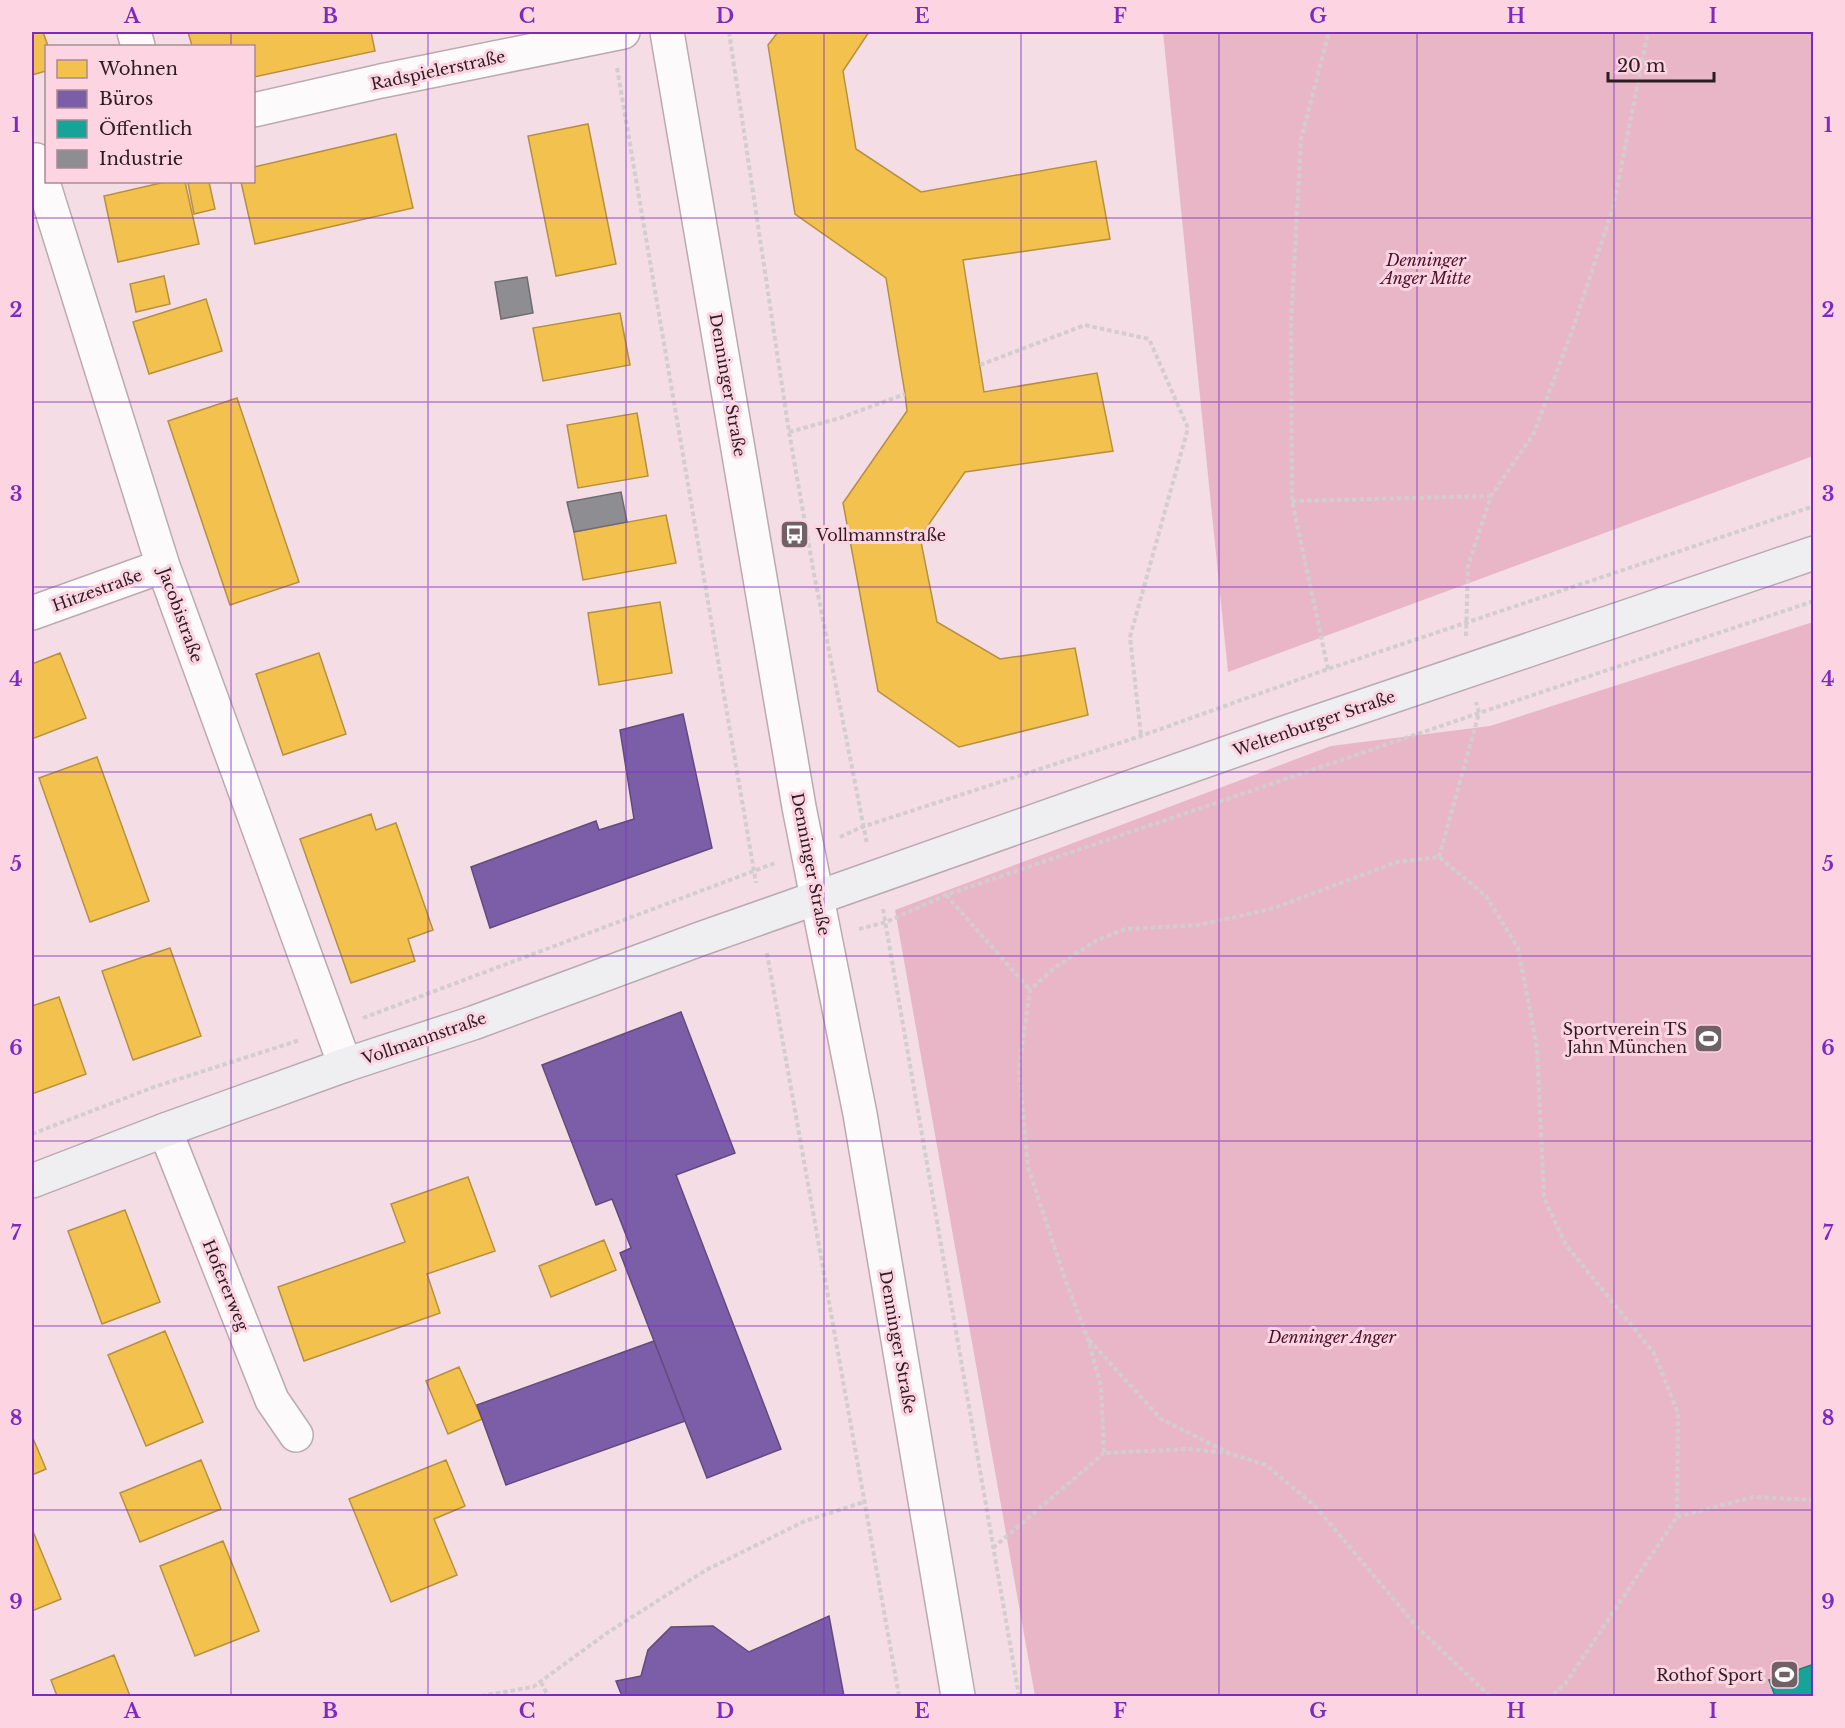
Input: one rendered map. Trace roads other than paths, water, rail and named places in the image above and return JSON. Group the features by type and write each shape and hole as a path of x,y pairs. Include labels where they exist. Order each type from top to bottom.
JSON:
{"main road":[{"name":"Weltenburger Straße","path":"817,897 1281,734 1814,553"},
{"name":"Vollmannstraße","path":"32,1181 165,1130 345,1065 473,1023 817,897"}],"street":[{"name":"Denninger Straße","path":"667,32 799,807 860,1114 958,1696"},
{"name":"Radspielerstraße","path":"255,110 381,81 617,33"},
{"name":"Jacobistraße","path":"38,160 45,183"},
{"name":"Jacobistraße","path":"45,183 163,566 345,1065"},
{"name":"Hitzestraße","path":"32,614 163,566"},
{"name":"Hofererweg","path":"165,1130 272,1400 296,1435"}],"place":[{"name":"Vollmannstraße","path":"795,535"},
{"name":"Sportverein TS Jahn München","path":"1708,1038"},
{"name":"Rothof Sport","path":"1784,1675"}],"park label":[{"name":"Denninger Anger Mitte","path":"1426,269"},
{"name":"Denninger Anger","path":"1332,1337"}]}
